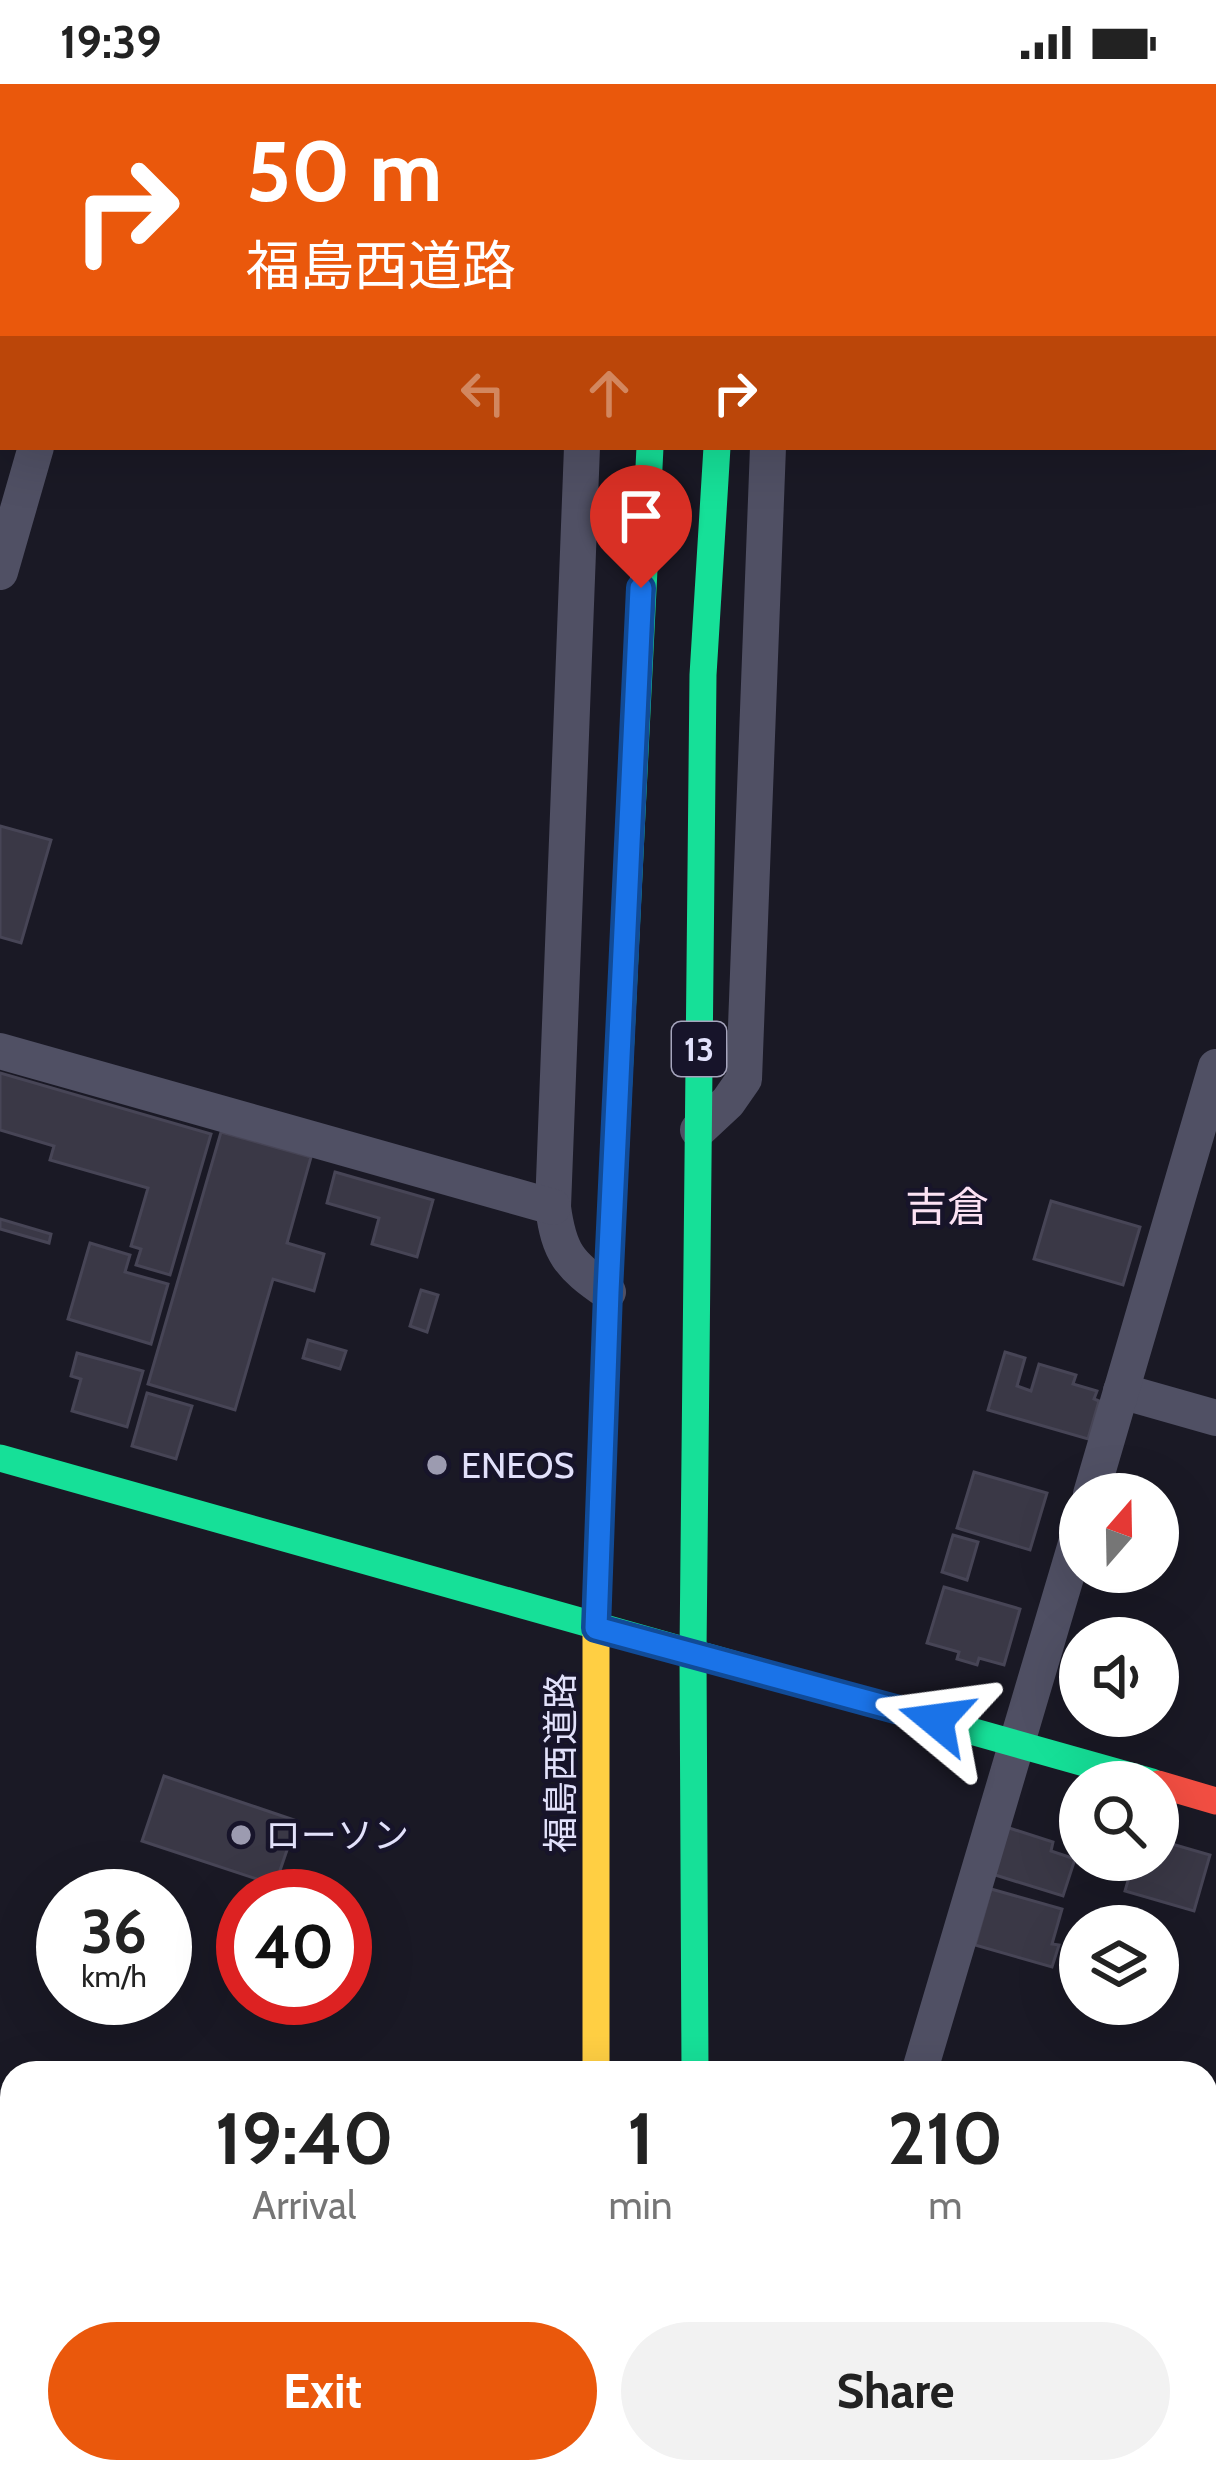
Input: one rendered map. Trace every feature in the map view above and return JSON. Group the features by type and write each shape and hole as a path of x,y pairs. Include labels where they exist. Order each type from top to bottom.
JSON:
{"main road":[{"name":"福島西道路","path":"593,2061 596,1628 650,450"},
{"name":"13","path":"695,2061 693,1652 703,675 717,450"},
{"path":"0,1458 1080,1761"},
{"path":"1179,1790 1216,1801"}],"street":[{"path":"0,572 35,450"},
{"path":"577,450 553,1207 558,1244 578,1271 608,1292"},
{"path":"698,1130 744,1079 768,450"},
{"path":"0,1051 553,1207"},
{"path":"1097,1473 1216,1067"},
{"path":"1121,1391 1216,1418"},
{"path":"923,2061 1062,1593"}],"building":[{"path":"0,826 51,840 21,943 0,937"},
{"path":"0,1073 211,1134 170,1275 136,1265 141,1249 131,1246 148,1188 50,1160 54,1146 0,1130"},
{"path":"221,1132 311,1157 287,1243 324,1254 314,1291 273,1279 235,1410 148,1384"},
{"path":"335,1172 433,1200 417,1257 372,1244 379,1218 327,1203"},
{"path":"1051,1201 1140,1227 1123,1285 1034,1259"},
{"path":"0,1219 51,1234 49,1243 0,1229"},
{"path":"90,1243 130,1255 125,1272 168,1284 151,1344 68,1319"},
{"path":"421,1290 438,1295 427,1332 410,1326"},
{"path":"308,1340 346,1351 340,1369 303,1358"},
{"path":"1005,1352 1025,1358 1017,1386 1031,1391 1039,1364 1076,1375 1073,1384 1097,1391 1094,1399 1099,1401 1088,1439 988,1410"},
{"path":"77,1353 143,1371 127,1427 72,1411 81,1379 71,1376"},
{"path":"147,1393 192,1406 176,1459 132,1446"},
{"path":"974,1472 1047,1493 1030,1550 957,1528"},
{"path":"953,1535 978,1542 967,1580 942,1572"},
{"path":"944,1587 1020,1609 1004,1665 979,1658 977,1665 957,1659 959,1652 927,1643"},
{"path":"164,1776 297,1821 280,1869 227,1869 142,1841"},
{"path":"1006,1827 1053,1842 1051,1851 1059,1854 1059,1881 1068,1881 1063,1896 992,1874"},
{"path":"1179,1846 1210,1855 1194,1911 1125,1891 1128,1881 1179,1881"},
{"path":"991,1889 1059,1908 1052,1944 1059,1945 1052,1967 975,1945"}],"traffic: fast":[{"path":"605,1362 650,450"},
{"path":"695,2061 693,1652 703,675 717,450"},
{"path":"0,1458 1077,1761"}],"traffic: slow":[{"path":"596,2061 596,1628 605,1362"}],"traffic: jam":[{"path":"1179,1790 1216,1801"}],"place":[{"name":"ENEOS","path":"437,1465"},
{"name":"ローソン","path":"241,1835"}],"district":[{"name":"吉倉","path":"947,1207"}],"route":[{"path":"641,588 596,1628 936,1720"}]}
